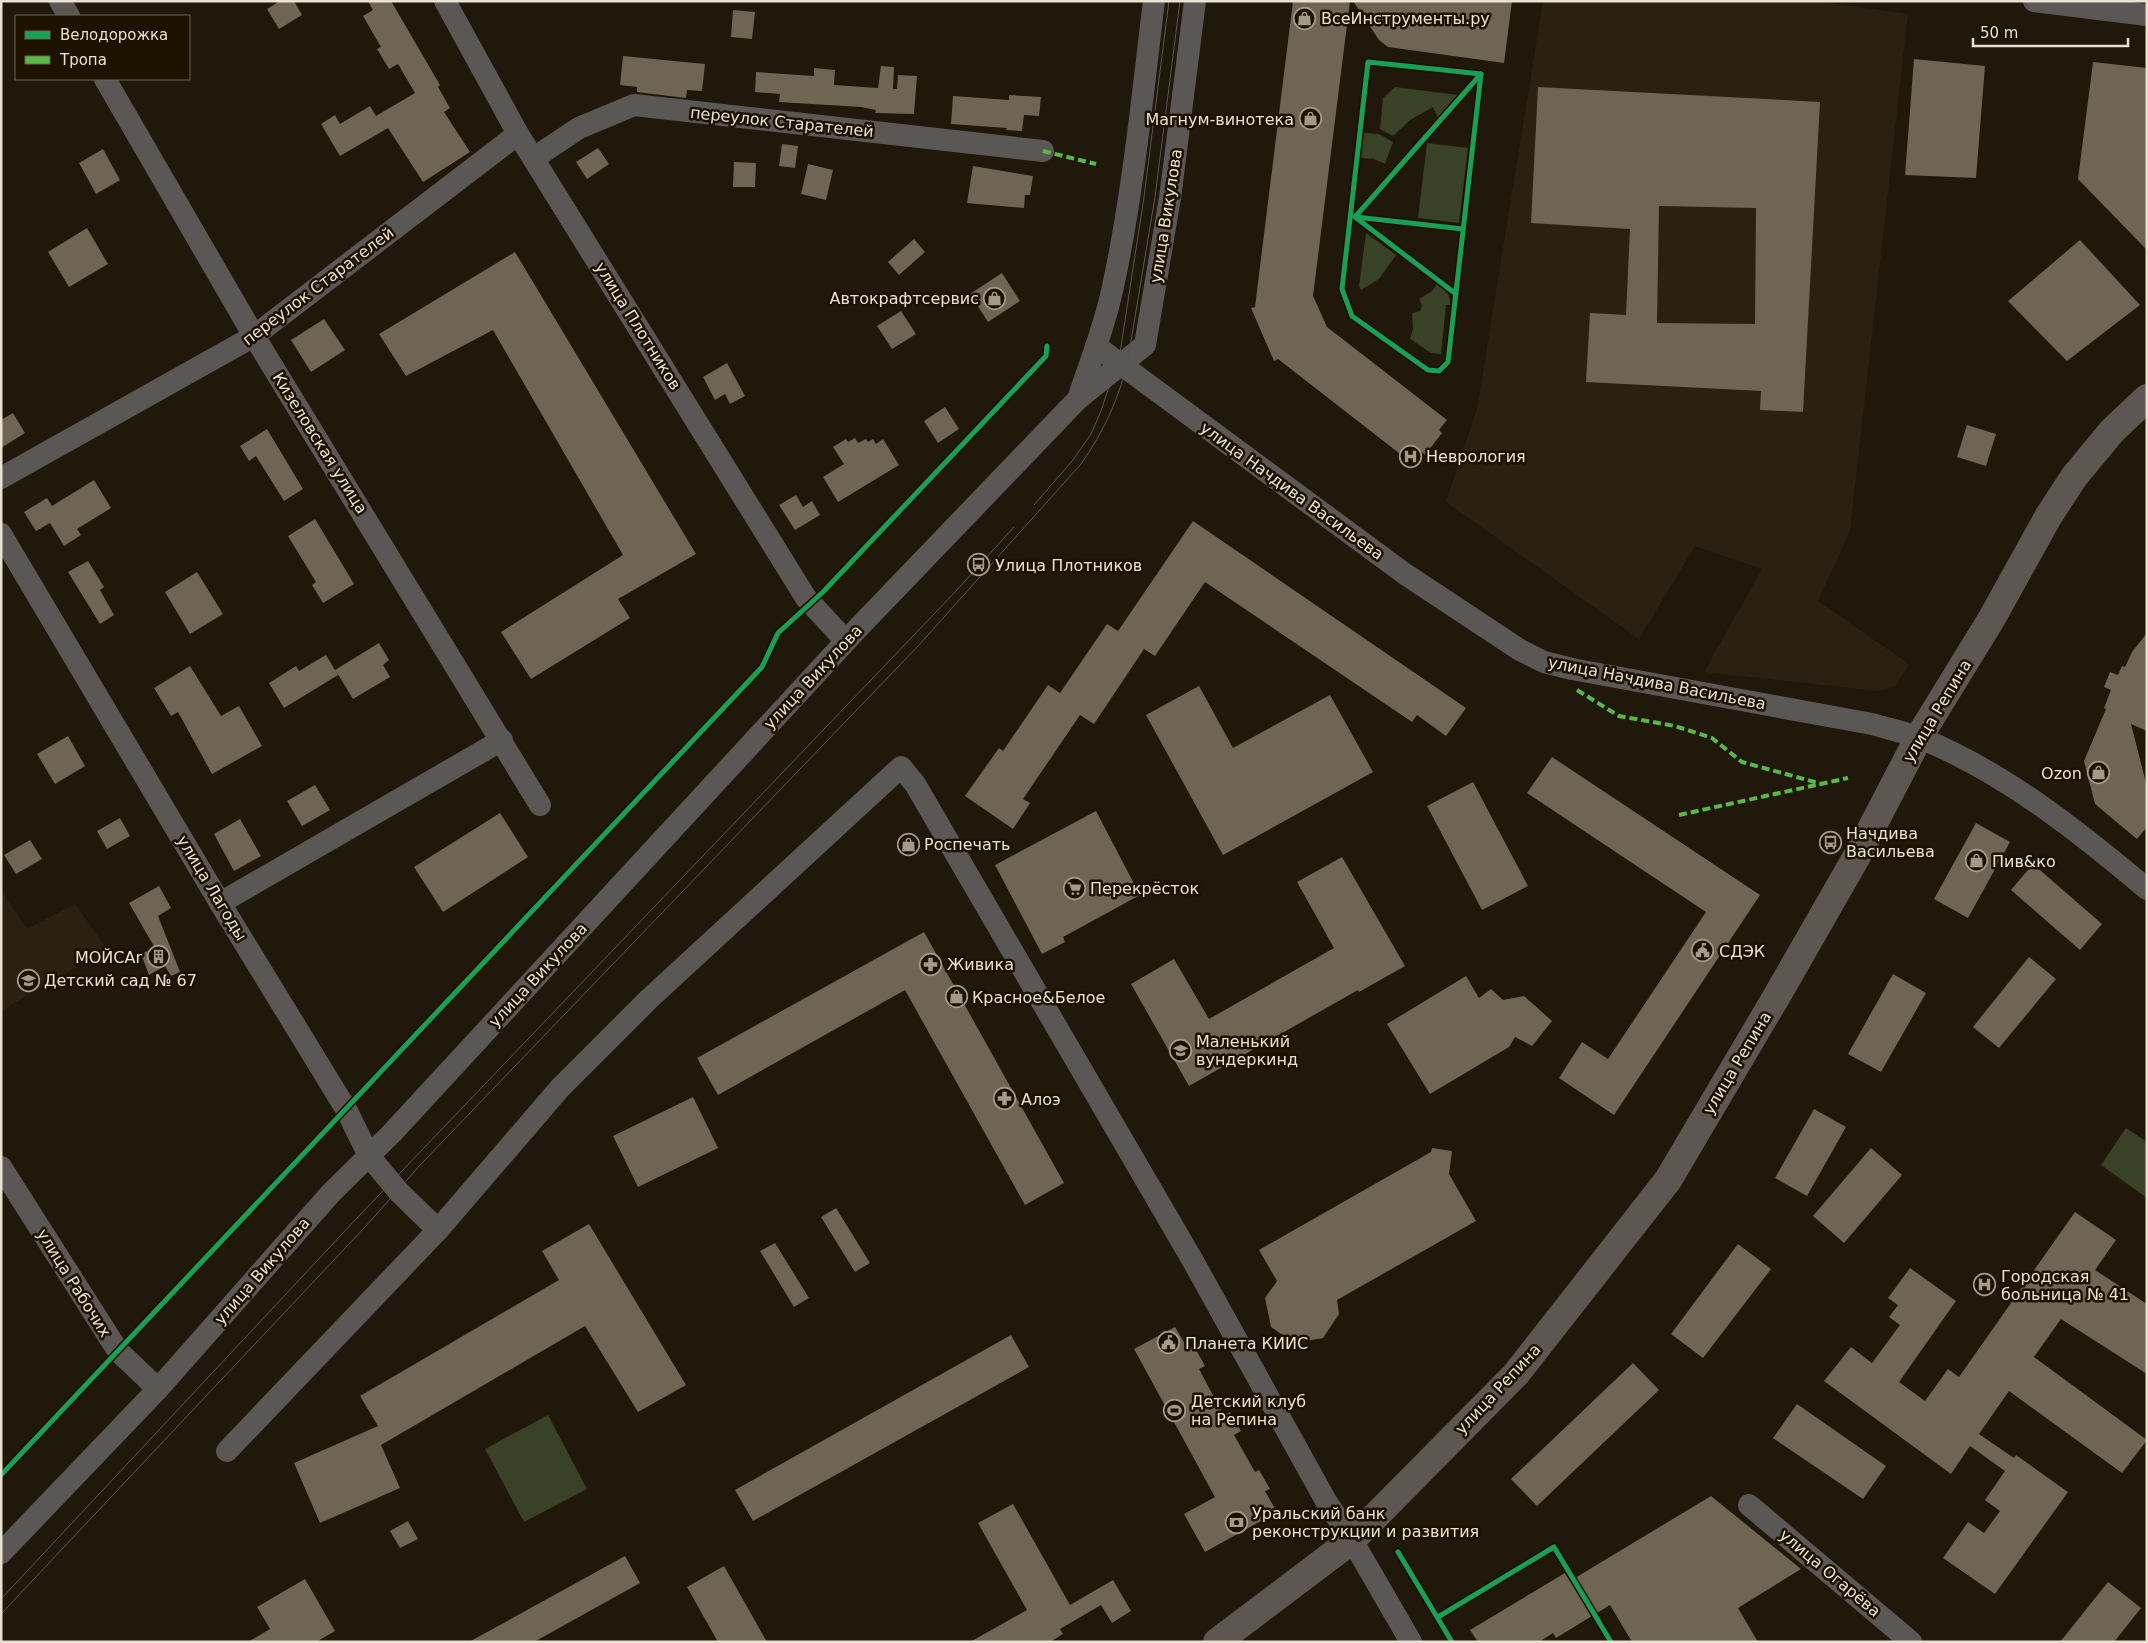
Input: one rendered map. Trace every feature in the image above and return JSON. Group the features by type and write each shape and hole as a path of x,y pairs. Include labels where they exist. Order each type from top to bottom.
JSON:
{"main road":[{"name":"улица Репина","path":"1217,1642 1352,1540 1516,1374 1668,1180 1852,865 1919,737 1992,618 2048,517 2074,477 2112,431 2147,398"}],"street":[{"path":"60,1 68,15"},
{"name":"улица Плотников","path":"445,1 518,134 806,598 846,641"},
{"name":"улица Викулова","path":"1078,399 1112,290 1130,191 1154,1"},
{"name":"улица Викулова","path":"1,1553 158,1389 331,1193 405,1119 846,641 1078,399 1145,345 1170,198 1195,1"},
{"path":"2034,1 2147,15"},
{"name":"Кизеловская улица","path":"106,80 254,336 540,805"},
{"name":"переулок Старателей","path":"534,158 579,128 634,105 1043,151"},
{"name":"переулок Старателей","path":"1,478 254,336 518,134"},
{"name":"улица Начдива Васильева","path":"1096,346 1405,574 1520,650 1544,662 1586,672 1872,724 1919,737 1966,760 2040,804 2147,889"},
{"name":"улица Лагоды","path":"1,534 220,902 346,1109 369,1156 398,1191 438,1230"},
{"path":"220,902 502,740"},
{"path":"227,1451 438,1230 560,1088 648,999 901,767 915,784 1034,986 1193,1261 1326,1501 1352,1540 1411,1642"},
{"name":"улица Рабочих","path":"1,1167 118,1351 158,1389"},
{"name":"улица Огарёва","path":"1750,1505 1911,1642"}],"shaded area":[{"path":"1543,1 1817,1 1908,14 1850,531 1818,601 1909,664 1895,687 1879,691 1704,672 1762,569 1695,546 1639,639 1446,502 1477,409"},
{"name":"Детский сад № 67","path":"1,891 27,929 75,904 107,949 1,1011"}],"green space":[{"path":"1395,87 1459,95 1438,118 1433,107 1410,120 1393,136 1380,129 1383,98"},
{"path":"1364,133 1379,134 1393,142 1385,164 1374,159 1361,158"},
{"path":"1427,143 1468,148 1459,223 1418,218"},
{"path":"1366,233 1396,255 1379,279 1361,290 1359,286"},
{"path":"1437,284 1443,288 1450,298 1450,305 1446,305 1441,354 1431,353 1410,339 1413,329 1412,313 1420,311 1422,306 1419,299 1432,291"},
{"path":"2126,1128 2147,1142 2147,1198 2101,1165"},
{"path":"548,1415 587,1489 524,1522 485,1449"}],"building":[{"path":"280,1 294,1 302,15 279,29 267,9"},
{"path":"368,1 391,1 440,85 438,87 450,108 444,112 470,152 423,182 388,128 340,156 321,124 335,115 340,124 370,106 376,116 415,93 398,64 389,69 377,49 381,47 363,16 373,10"},
{"path":"1293,1 1350,1 1313,296 1327,327 1447,420 1439,430 1442,433 1425,455 1422,452 1413,464 1278,359 1274,361 1251,308 1255,307"},
{"path":"1353,1 1512,1 1504,63 1388,47 1379,40"},
{"path":"733,10 755,12 752,39 731,37"},
{"path":"623,56 705,64 702,91 687,90 686,98 637,92 637,87 620,85"},
{"path":"1914,59 1985,66 1976,178 1905,175"},
{"path":"2093,62 2147,68 2147,250 2078,179"},
{"path":"881,66 894,67 893,89 897,89 898,75 917,76 914,114 875,113 876,110 861,107 779,102 780,94 755,92 756,72 814,76 814,68 835,70 834,85 878,88"},
{"path":"1538,87 1820,102 1803,412 1760,410 1761,391 1586,382 1590,313 1626,315 1630,229 1531,223","holes":["1659,206 1756,208 1755,324 1657,323"]},
{"path":"1009,95 1041,97 1039,116 1024,115 1022,131 1006,130 1007,128 951,124 953,96 1009,100"},
{"path":"782,144 798,146 795,168 779,166"},
{"path":"598,148 609,164 587,179 576,162"},
{"path":"103,149 120,180 96,194 79,163"},
{"path":"734,162 756,163 755,187 733,187"},
{"path":"808,164 833,170 826,200 801,194"},
{"path":"973,166 1033,176 1030,195 1025,195 1024,208 967,203"},
{"path":"87,228 108,264 69,287 48,252"},
{"path":"914,239 925,252 899,275 888,262"},
{"path":"2080,240 2140,305 2067,361 2008,301"},
{"path":"515,252 696,554 618,599 630,618 531,679 501,632 623,555 493,330 406,376 379,334"},
{"name":"Автокрафтсервис","path":"1002,273 1020,301 988,322 970,294"},
{"path":"901,311 916,334 892,349 877,326"},
{"path":"324,319 345,350 311,372 291,340"},
{"path":"727,363 745,396 730,404 725,394 715,400 703,377"},
{"path":"945,407 959,429 938,443 924,421"},
{"path":"13,413 25,433 1,448 1,420"},
{"path":"1967,425 1996,434 1986,466 1957,457"},
{"path":"267,429 303,489 284,501 256,456 249,461 240,446"},
{"path":"855,438 858,443 866,439 868,442 873,439 876,444 883,439 899,465 838,502 823,477 844,464 833,447 846,439 848,442"},
{"path":"94,480 111,508 77,529 81,535 64,546 50,523 36,531 24,512 47,498 52,506"},
{"path":"796,495 803,507 812,501 820,515 795,530 779,505"},
{"path":"315,519 354,584 323,603 312,585 316,582 288,536"},
{"path":"1193,521 1466,708 1446,736 1417,715 1412,722 1205,582 1155,656 1144,649 1094,724 1080,715 1023,799 1030,803 1013,829 965,796 999,748 1003,751 1048,685 1060,693 1107,624 1118,631"},
{"path":"88,561 104,587 100,590 114,615 100,624 68,572"},
{"path":"197,572 223,614 190,634 165,592"},
{"path":"2147,633 2147,731 2131,724 2147,787 2147,827 2137,839 2095,804 2084,761 2106,709 2104,708 2111,690 2104,687 2110,672 2118,675 2122,666 2125,667 2132,652"},
{"path":"379,643 389,660 383,665 390,677 353,699 336,671 338,675 284,708 269,683 296,666 299,671 326,655 335,670"},
{"path":"190,666 221,716 239,706 262,746 212,774 178,712 171,716 154,688"},
{"path":"1199,686 1233,748 1330,695 1373,772 1223,855 1146,715"},
{"path":"68,736 85,766 55,784 37,754"},
{"path":"1552,757 1760,895 1614,1115 1559,1078 1582,1042 1608,1059 1706,912 1527,793"},
{"path":"1473,782 1528,886 1482,910 1427,806"},
{"path":"315,785 330,810 302,826 287,801"},
{"path":"1096,811 1140,895 1063,937 1065,942 1042,954 995,865"},
{"path":"500,813 528,857 443,912 414,867"},
{"path":"120,818 130,836 107,849 97,831"},
{"path":"240,819 261,856 234,871 214,834"},
{"path":"1976,823 2010,842 1968,918 1934,899"},
{"path":"30,840 42,859 16,874 4,855"},
{"path":"1342,857 1405,966 1359,992 1358,990 1189,1086 1131,984 1174,959 1209,1019 1334,948 1297,882"},
{"path":"2033,864 2102,924 2080,950 2011,890"},
{"path":"159,886 171,908 158,916 180,972 171,976 165,966 149,975 141,954 155,948 129,903"},
{"path":"924,932 1064,1183 1025,1205 905,990 718,1095 697,1058"},
{"path":"2029,957 2056,979 1999,1048 1973,1027"},
{"path":"1893,974 1926,993 1881,1072 1848,1054"},
{"path":"1466,976 1479,998 1491,989 1503,1000 1524,996 1552,1021 1532,1046 1515,1037 1509,1047 1430,1094 1387,1024"},
{"path":"693,1097 718,1148 638,1187 613,1136"},
{"path":"1814,1109 1846,1127 1807,1196 1775,1178"},
{"path":"1432,1148 1452,1151 1449,1174 1476,1221 1337,1300 1339,1314 1323,1338 1294,1343 1271,1327 1265,1298 1277,1281 1259,1250 1431,1152"},
{"path":"1871,1148 1902,1175 1844,1243 1813,1216"},
{"path":"836,1208 870,1263 855,1272 821,1217"},
{"path":"2075,1212 2116,1240 2095,1270 2147,1304 2147,1374 2061,1319 2034,1357 2147,1440 2122,1473 2009,1391 1979,1434 2014,1458 2016,1455 2068,1492 1995,1594 1943,1558 1968,1522 1984,1533 2000,1511 1985,1500 2005,1471 1970,1446 1951,1474 1824,1381 1851,1347 1872,1363 1900,1325 1889,1317 1898,1305 1888,1298 1910,1268 1956,1301 1899,1382 1925,1401 1948,1369 1959,1377"},
{"path":"589,1224 686,1385 638,1412 585,1326 381,1445 400,1488 320,1523 294,1463 378,1426 360,1396 559,1280 542,1251"},
{"path":"775,1243 809,1298 794,1307 760,1251"},
{"path":"1738,1244 1771,1269 1703,1358 1671,1334"},
{"path":"1175,1327 1188,1349 1194,1346 1205,1366 1199,1369 1224,1416 1230,1412 1241,1431 1234,1435 1255,1472 1259,1470 1270,1489 1265,1491 1277,1512 1205,1552 1184,1514 1215,1497 1134,1349"},
{"path":"1011,1335 1029,1367 753,1521 735,1490"},
{"path":"1633,1363 1659,1390 1537,1506 1511,1479"},
{"path":"1797,1404 1886,1466 1863,1499 1773,1438"},
{"path":"1711,1496 1801,1569 1738,1608 1758,1642 1632,1642 1610,1605 1556,1638 1553,1633 1539,1642 1478,1642 1470,1630 1565,1573 1570,1581"},
{"path":"1013,1504 1070,1605 1113,1580 1131,1611 1112,1623 1101,1605 1060,1629 1063,1634 1050,1642 970,1642 1027,1610 978,1523"},
{"path":"408,1521 418,1539 400,1548 390,1531"},
{"path":"625,1556 640,1583 534,1642 469,1642"},
{"path":"724,1566 767,1642 718,1642 687,1587"},
{"path":"305,1579 335,1631 316,1642 248,1642 270,1629 257,1607"},
{"path":"2108,1582 2141,1608 2114,1642 2060,1642"}],"tram line":[{"path":"1034,505 1073,460 1091,434 1101,411 1120,353 1144,197 1169,1"},
{"path":"1,1614 365,1227 422,1163 919,645 1081,464 1110,414 1125,373 1128,359 1155,197 1180,1"},
{"path":"1,1599 357,1218 956,591 1014,527"}],"marked path":[{"path":"1043,151 1096,164"},
{"path":"1577,690 1619,716 1675,726 1712,738 1742,762 1822,784"},
{"path":"1679,815 1848,778"}],"cycle path":[{"path":"1368,62 1481,74 1448,362 1439,371 1428,370 1352,316 1342,289 1368,62"},
{"path":"1456,294 1355,217 1481,74"},
{"path":"1356,217 1463,229"},
{"path":"1,1475 762,667 778,633 823,592 1046,356 1047,346"},
{"path":"1438,1617 1554,1547 1611,1642"},
{"path":"1398,1552 1452,1642"}],"place":[{"name":"ВсеИнструменты.ру","path":"1305,18"},
{"name":"Магнум-винотека","path":"1310,119"},
{"name":"Автокрафтсервис","path":"995,298"},
{"name":"Неврология","path":"1410,456"},
{"name":"Улица Плотников","path":"979,565"},
{"name":"Ozon","path":"2098,773"},
{"name":"Начдива Васильева","path":"1830,842"},
{"name":"Роспечать","path":"908,844"},
{"name":"Пив&ко","path":"1976,861"},
{"name":"Перекрёсток","path":"1074,888"},
{"name":"СДЭК","path":"1703,951"},
{"name":"МОЙCAr","path":"158,957"},
{"name":"Живика","path":"931,964"},
{"name":"Детский сад № 67","path":"28,980"},
{"name":"Красное&Белое","path":"956,997"},
{"name":"Маленький вундеркинд","path":"1180,1050"},
{"name":"Алоэ","path":"1005,1099"},
{"name":"Городская больница № 41","path":"1985,1285"},
{"name":"Планета КИИС","path":"1169,1343"},
{"name":"Детский клуб на Репина","path":"1175,1410"},
{"name":"Уральский банк реконструкции и развития","path":"1236,1522"}]}
